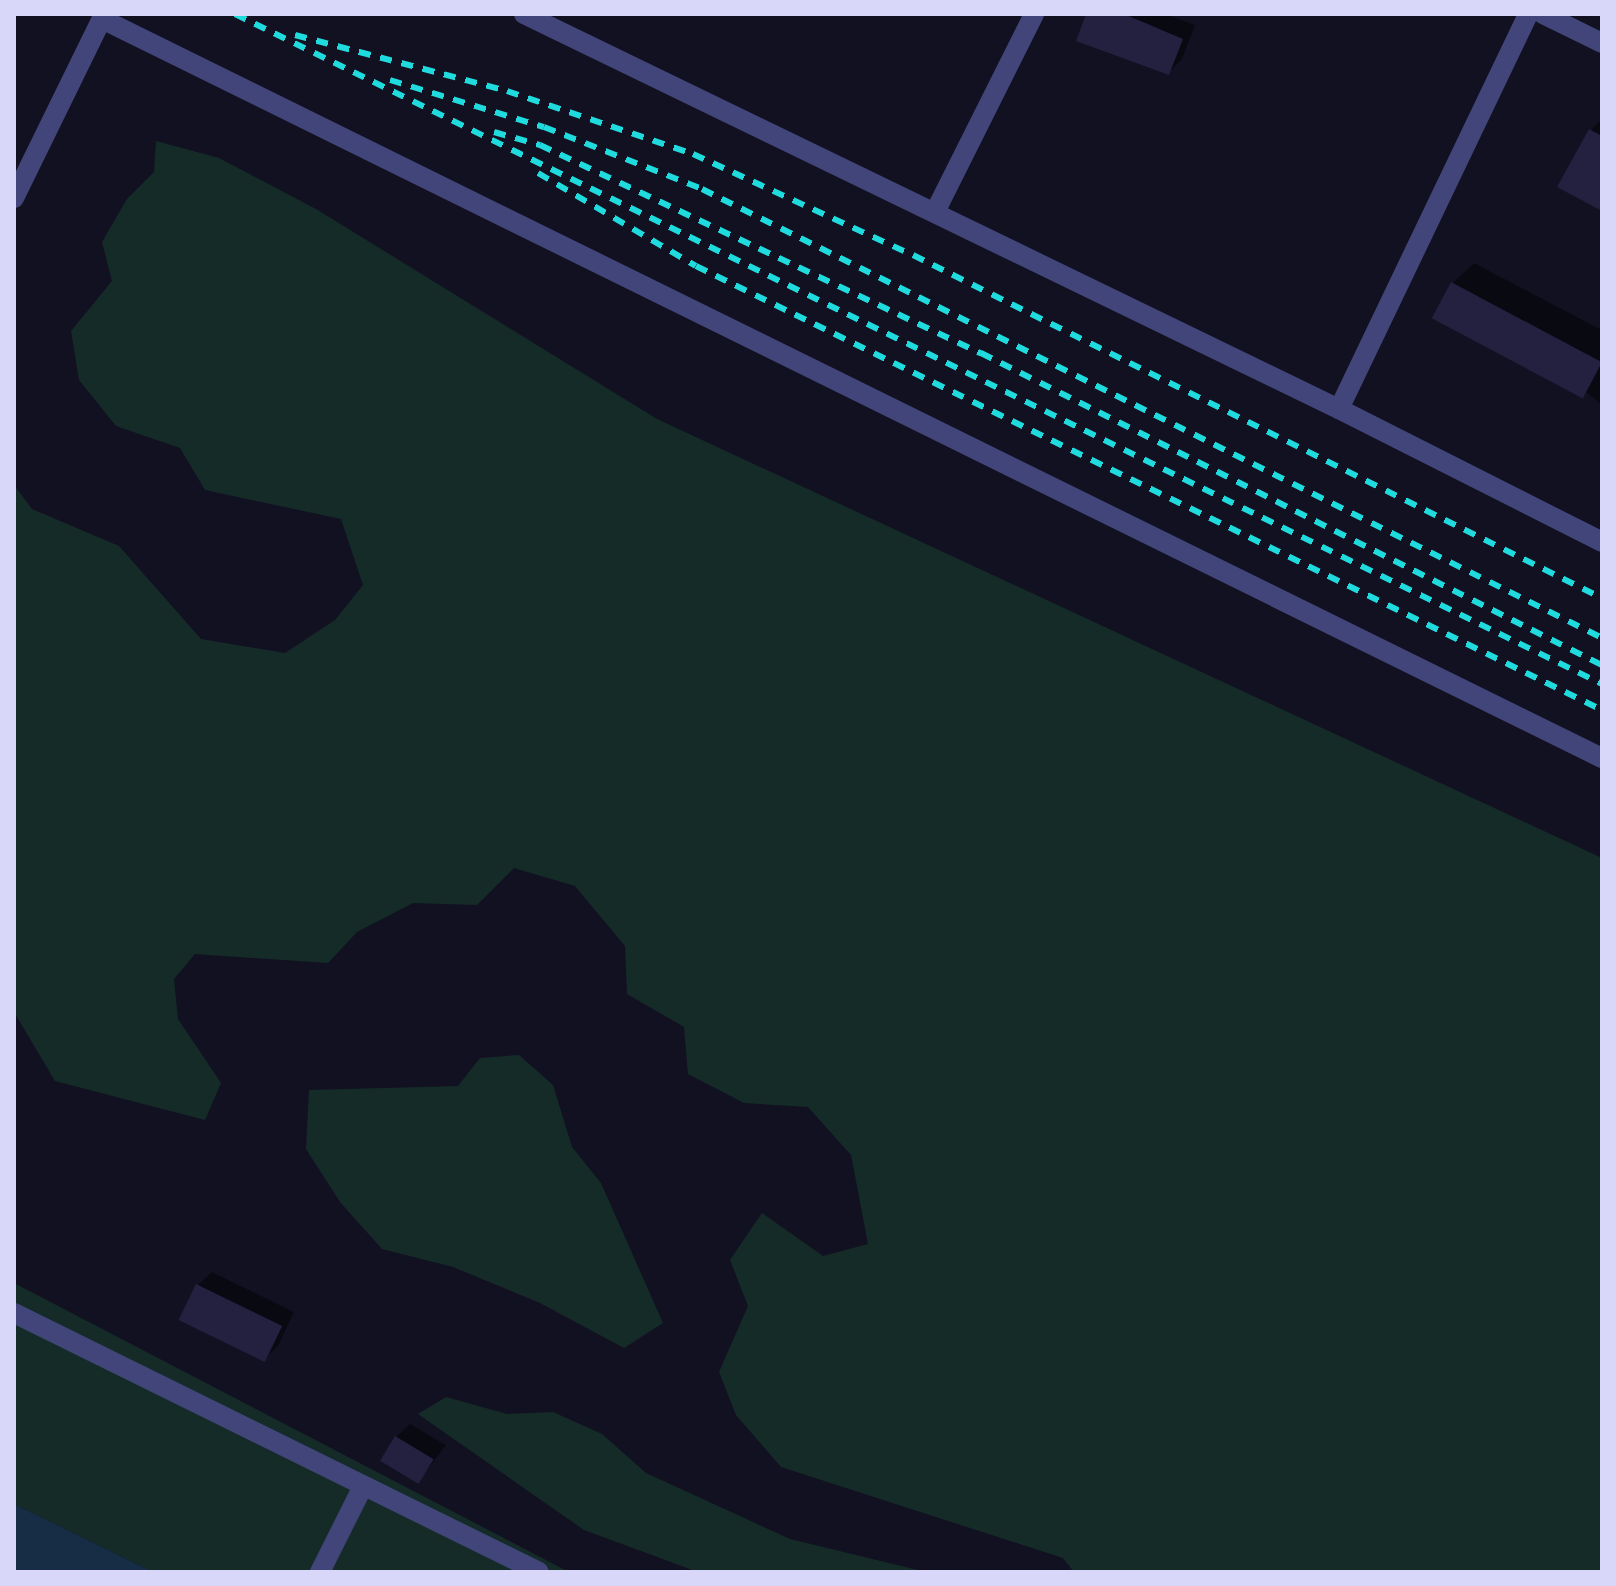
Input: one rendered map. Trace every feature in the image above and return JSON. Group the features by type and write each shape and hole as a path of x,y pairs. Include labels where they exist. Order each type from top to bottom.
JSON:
{"lane":[{"path":"524,14 1339,409 1602,542"},
{"path":"935,212 1034,14"},
{"path":"1339,409 1528,14"},
{"path":"1543,14 1602,43"},
{"path":"14,198 103,16 1602,758"},
{"path":"14,1313 362,1488 539,1572"},
{"path":"320,1572 362,1488"}],"green space":[{"path":"156,141 219,158 316,209 657,419 1602,858 1602,1572 1074,1572 1063,1558 781,1467 736,1415 719,1372 748,1306 730,1260 762,1213 823,1256 868,1244 851,1155 808,1107 744,1103 688,1074 684,1027 627,994 625,946 575,886 514,868 477,905 413,903 357,932 328,963 195,954 174,979 178,1019 221,1083 205,1120 55,1081 14,1012 14,485 32,509 119,546 201,639 285,653 335,620 363,585 341,519 205,490 180,448 116,426 79,380 71,331 112,281 102,242 127,199 154,172"},
{"path":"519,1055 553,1085 572,1147 601,1183 663,1323 624,1348 540,1303 453,1267 382,1249 340,1202 306,1149 309,1090 458,1086 480,1058"},
{"path":"14,1283 569,1572 153,1572 14,1504"},
{"path":"446,1397 507,1414 553,1412 602,1434 646,1473 790,1539 926,1572 698,1572 584,1530 418,1414"}],"water":[{"path":"14,1504 153,1572 14,1572"}],"building":[{"path":"1086,14 1124,14 1183,39 1169,75 1076,41"},
{"path":"1589,129 1602,136 1600,210 1557,187"},
{"path":"1451,282 1602,362 1583,398 1432,318"},
{"path":"196,1284 282,1326 265,1362 178,1320"},
{"path":"395,1436 434,1459 419,1484 380,1461"}],"railway":[{"path":"235,14 1602,684"},
{"path":"295,35 507,91 693,154 913,255 1602,598"},
{"path":"390,80 544,127 702,189 1602,638"},
{"path":"494,132 540,145 981,353 1602,665"},
{"path":"538,173 696,266 1602,710"}]}
